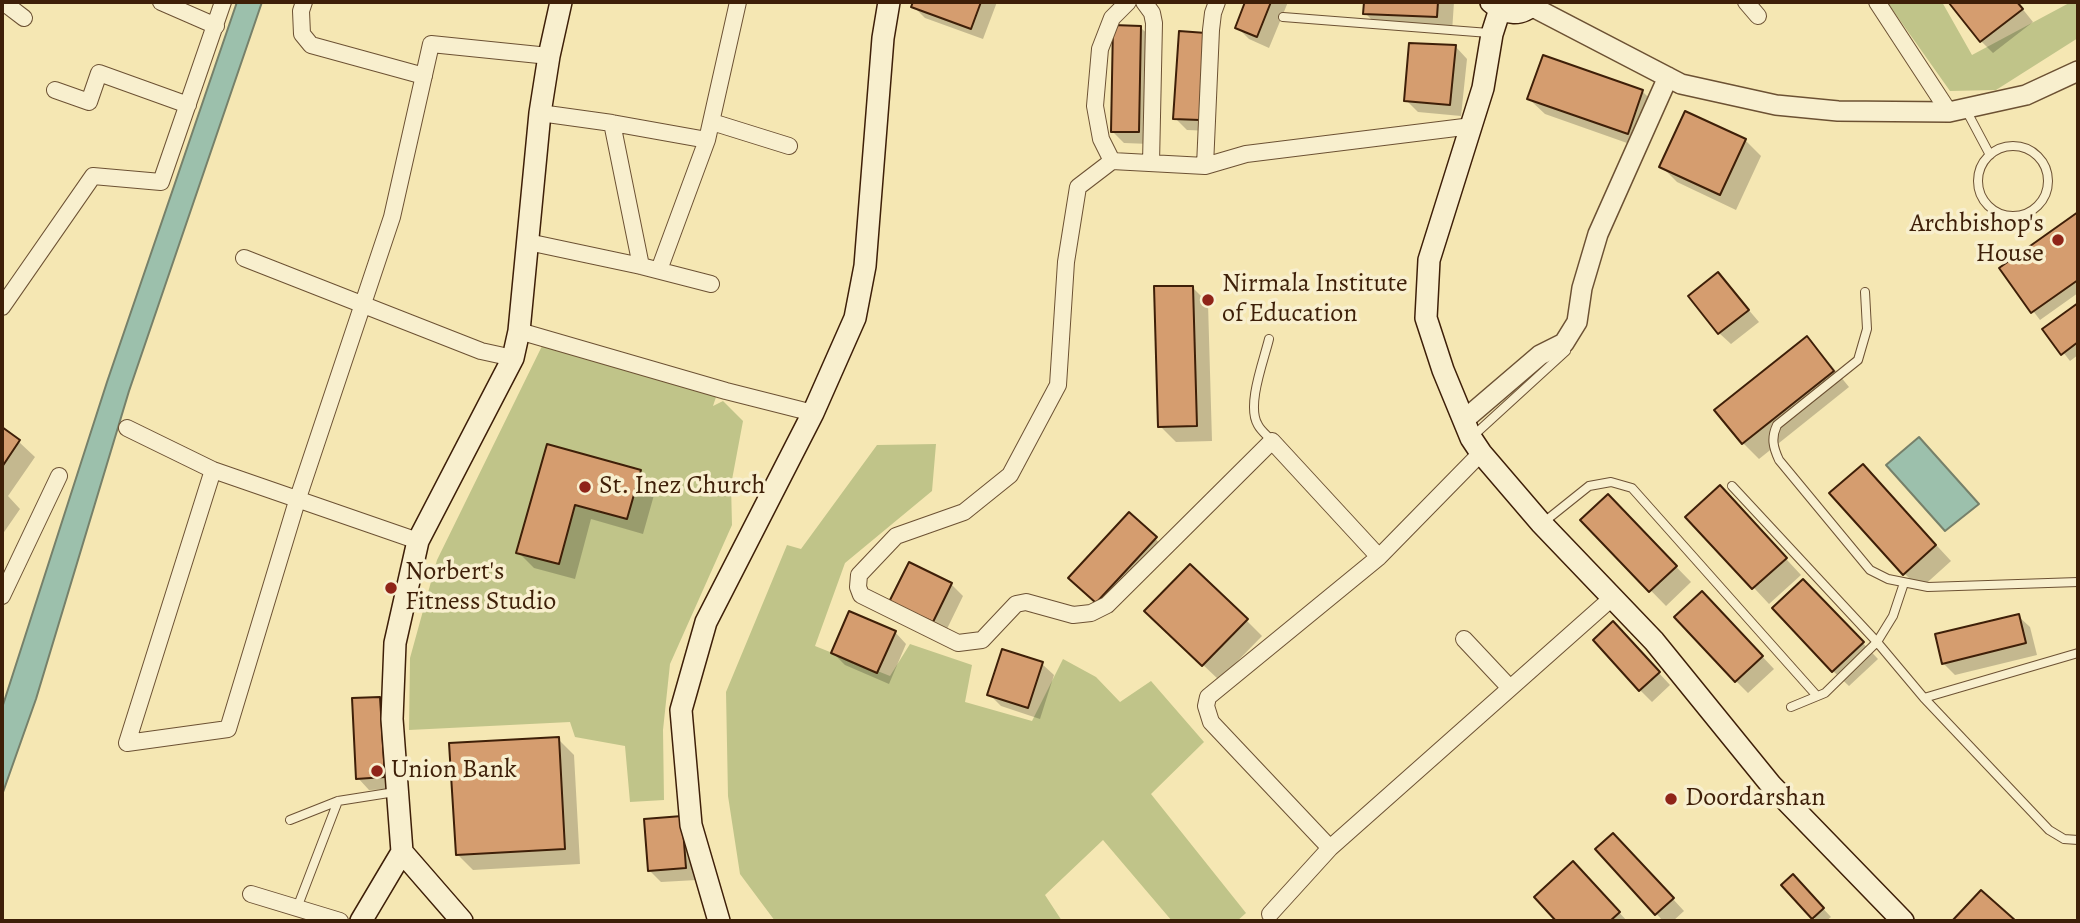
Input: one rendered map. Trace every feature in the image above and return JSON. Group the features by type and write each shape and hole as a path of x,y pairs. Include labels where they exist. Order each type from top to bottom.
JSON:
{"main road":[{"path":"361,921 402,852 392,719 395,643 418,541 513,358 519,331 540,113 561,2"},
{"path":"719,921 691,825 681,710 706,622 813,413 855,317 865,266 883,38 889,2"},
{"path":"1533,4 1516,13 1495,6 1483,88 1429,260 1426,318 1443,370 1472,437 1541,523 1654,641 1771,785 1903,921"},
{"path":"402,852 462,921"}],"street":[{"path":"3,2 24,18"},
{"path":"162,2 216,26"},
{"path":"2,307 93,176 161,182 223,2"},
{"path":"303,2 302,34 311,45 424,76"},
{"path":"659,270 712,122 738,2"},
{"path":"1112,161 1101,139 1095,106 1100,49 1112,18 1128,2"},
{"path":"1144,2 1152,13 1154,23 1151,163"},
{"path":"1205,166 1211,30 1217,2"},
{"path":"1746,2 1758,16"},
{"path":"1877,2 1957,110"},
{"path":"1533,4 1681,84 1776,106 1838,111 1957,110 2026,95 2078,71"},
{"path":"213,470 127,743 228,729 297,500 391,217 431,44 549,56"},
{"path":"55,90 89,102 99,73 188,105"},
{"path":"1330,848 1211,722 1206,706 1208,697 1379,556 1540,355 1564,343 1577,323 1581,288 1598,234 1668,77"},
{"path":"540,113 706,140"},
{"path":"712,122 789,146"},
{"path":"612,123 641,266"},
{"path":"1379,556 1272,441 1107,605 1091,612 1073,615 1026,601 1016,604 982,640 958,643 861,595 858,587 859,575 896,536 964,512 1010,475 1058,385 1066,262 1078,187 1112,161 1205,166 1245,155 1472,126"},
{"path":"528,242 711,284"},
{"path":"244,258 481,351 513,358"},
{"path":"519,331 726,391 813,413"},
{"path":"127,428 213,470 418,541"},
{"path":"2,596 59,477"},
{"path":"1270,914 1330,848 1613,597"},
{"path":"1465,639 1510,688"},
{"path":"251,894 340,921"}],"lane":[{"path":"1283,17 1492,34"},
{"path":"1957,110 1990,155"},
{"path":"2011,146 2034,152 2048,170 2047,193 2041,204 2033,211 2010,217 1998,214 1989,207 1978,186 1978,174 1990,155 2000,148 2011,146"},
{"path":"1865,292 1867,330 1858,360 1777,425 1773,435 1779,460 1870,570 1888,579 1928,587 2078,582"},
{"path":"1269,339 1253,403 1254,417 1258,425 1272,441"},
{"path":"1472,437 1566,351"},
{"path":"1541,523 1589,486 1611,482 1632,488 1817,696"},
{"path":"1732,486 1877,642 1924,698 2049,830 2064,839 2078,840"},
{"path":"1791,707 1825,693 1877,642 1893,616 1904,583"},
{"path":"1924,698 2078,653"},
{"path":"290,820 338,801 398,792"},
{"path":"297,908 338,801"}],"green space":[{"path":"1887,2 1942,2 1972,55 2071,2 2078,2 2078,38 1996,90 1950,91"},
{"path":"543,344 716,397 713,406 723,401 743,421 731,485 732,525 670,664 663,730 664,800 630,802 625,746 575,737 570,722 409,730 410,658 437,560"},
{"path":"936,444 932,491 845,563 815,646 890,676 910,644 972,665 965,702 1032,721 1063,659 1096,677 1120,702 1151,681 1204,742 1151,794 1246,913 1237,921 1172,921 1103,840 1045,895 1062,921 775,921 740,874 728,796 726,692 787,545 801,549 877,445"}],"shaded area":[{"path":"237,2 262,2 129,391 36,699 2,795 2,708 107,382"},
{"path":"1919,437 1979,504 1945,531 1886,465"}],"building":[{"path":"913,2 981,2 971,29 911,7"},
{"path":"1245,2 1271,2 1257,37 1235,28"},
{"path":"1364,2 1438,2 1437,17 1363,14"},
{"path":"2017,2 2023,9 1980,42 1949,3"},
{"path":"1113,25 1141,26 1139,132 1111,132"},
{"path":"1179,31 1206,33 1200,120 1173,119"},
{"path":"1409,43 1456,45 1450,105 1404,101"},
{"path":"1543,55 1643,90 1628,134 1527,99"},
{"path":"1685,111 1746,139 1720,195 1659,167"},
{"name":"Archbishop's House","path":"2078,212 2078,280 2031,313 1999,268"},
{"path":"1718,272 1749,310 1718,334 1688,296"},
{"path":"1154,286 1193,286 1197,426 1158,427"},
{"name":"Archbishop's House","path":"2078,303 2078,342 2061,355 2042,329"},
{"path":"1807,336 1834,371 1742,444 1714,410"},
{"path":"2,427 20,440 2,467"},
{"name":"St. Inez Church","path":"547,444 641,470 627,519 575,505 559,564 516,553"},
{"path":"1863,464 1936,545 1903,575 1829,493"},
{"path":"1720,485 1787,558 1752,589 1685,517"},
{"path":"1608,494 1677,566 1649,592 1580,520"},
{"path":"1129,512 1157,537 1096,603 1068,578"},
{"path":"909,562 952,583 933,622 889,602"},
{"path":"1190,564 1248,619 1202,666 1144,611"},
{"path":"1803,579 1864,642 1832,672 1772,608"},
{"path":"1702,591 1763,656 1735,682 1674,617"},
{"path":"849,611 896,631 877,673 831,653"},
{"path":"2019,614 2026,643 1942,664 1935,634"},
{"path":"1613,621 1660,672 1639,691 1593,640"},
{"path":"1002,649 1043,662 1028,708 987,695"},
{"path":"380,697 385,777 356,779 352,698"},
{"path":"559,737 565,849 456,855 449,743"},
{"path":"682,816 686,868 648,871 644,819"},
{"path":"1613,833 1674,898 1655,915 1595,849"},
{"path":"1573,861 1620,912 1610,921 1556,921 1534,897"},
{"path":"1793,874 1824,908 1812,919 1781,885"},
{"path":"1981,890 2016,921 1952,921"}],"place":[{"name":"Archbishop's House","path":"2058,240"},
{"name":"Nirmala Institute of Education","path":"1208,300"},
{"name":"St. Inez Church","path":"585,487"},
{"name":"Norbert's Fitness Studio","path":"391,588"},
{"name":"Union Bank","path":"377,771"},
{"name":"Doordarshan","path":"1671,799"}]}
